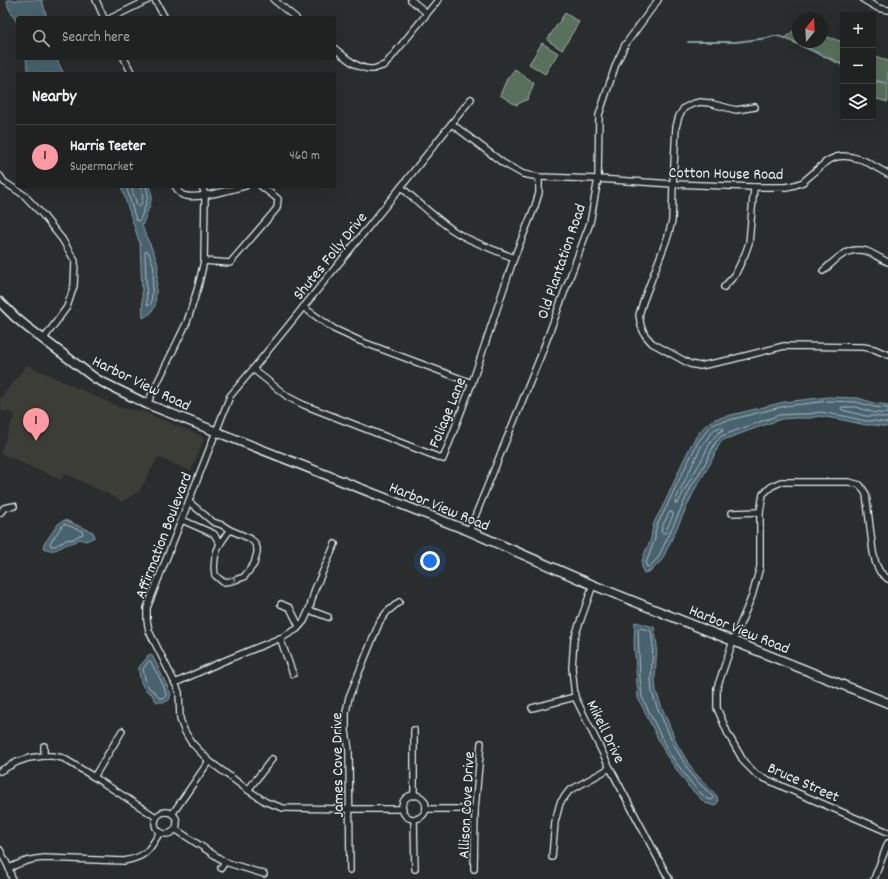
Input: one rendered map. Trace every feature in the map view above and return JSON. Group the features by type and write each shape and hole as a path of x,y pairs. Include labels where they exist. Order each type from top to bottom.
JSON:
{"main road":[{"name":"Harbor View Road","path":"0,302 15,317 43,340 96,378 147,404 469,531 593,585 888,703"}],"street":[{"path":"96,0 103,16"},
{"path":"115,16 148,0"},
{"path":"155,0 164,16"},
{"path":"274,0 294,16"},
{"path":"412,0 427,13"},
{"path":"336,50 361,67 373,69 385,65 438,0"},
{"path":"864,0 878,8 888,10"},
{"name":"Old Plantation Road","path":"469,531 541,355 590,223 598,179 599,115 616,64 625,45 657,1"},
{"path":"125,60 131,72"},
{"name":"Shutes Folly Drive","path":"216,432 230,396 452,124 471,98"},
{"path":"755,107 736,110 700,102 684,108 679,116 676,127 672,184 672,221 639,315 641,326 645,335 652,343 690,364 700,366 784,346 862,347 874,349 888,355"},
{"name":"Cotton House Road","path":"452,124 503,163 523,174 539,177 672,184 786,187 803,182 827,161 843,156 862,160 888,174"},
{"path":"0,176 4,182 24,195 42,214 62,239 75,261 74,286 67,307 43,340"},
{"name":"Foliage Lane","path":"253,369 288,397 304,405 443,459 472,383 514,258 535,206 539,193 539,177"},
{"path":"401,187 455,232 514,258"},
{"path":"724,287 735,275 745,254 748,243 754,187"},
{"path":"176,188 180,193 189,197 236,188"},
{"path":"147,404 187,322 198,287 204,261 205,195 203,188"},
{"path":"204,261 230,263 274,213 278,199 264,188"},
{"path":"823,271 844,253 853,249 866,251 888,262"},
{"path":"303,307 334,329 360,341 472,383"},
{"name":"Affirmation Boulevard","path":"216,432 148,608 147,620 149,631 179,692 180,719 184,730 191,742 209,761 266,802 283,808 402,809"},
{"name":"Bruce Street","path":"888,579 880,572 876,564 873,552 866,494 860,485 849,482 781,482 772,486 763,494 760,512 760,567 752,596 732,641 717,688 717,708 728,734 744,762 757,775 888,832"},
{"path":"189,502 213,522 250,538 257,548 254,564 244,577 232,582 223,582 215,575 214,558 220,544 230,530"},
{"path":"0,513 4,508 14,506"},
{"path":"732,513 760,512"},
{"path":"182,520 214,534 220,544"},
{"path":"175,683 280,638 297,629 304,621 309,610 315,589 335,544"},
{"name":"Mikell Drive","path":"593,585 574,639 572,668 575,697 610,768 669,879"},
{"name":"James Cove Drive","path":"350,870 349,750 346,731 346,712 349,697 380,621 387,612 399,602"},
{"path":"281,604 290,608 299,626"},
{"path":"309,610 328,617"},
{"path":"280,638 293,674"},
{"path":"532,708 575,697"},
{"path":"414,730 414,796"},
{"path":"94,776 122,731"},
{"name":"Allison Cove Drive","path":"474,869 475,810 481,743"},
{"path":"44,746 44,756"},
{"path":"0,771 17,762 29,758 52,756 63,758 94,776 156,817"},
{"path":"248,790 272,759"},
{"path":"173,813 209,761"},
{"path":"552,857 555,822 560,803 570,791 610,768"},
{"path":"414,796 423,799 426,804 426,809 420,818 414,819 409,818 402,809 406,798 414,796"},
{"path":"426,809 475,810"},
{"path":"167,811 173,813 177,821 175,829 168,834 164,834 157,830 155,824 156,817 161,812 167,811"},
{"path":"414,819 415,869"},
{"path":"175,829 225,862 264,874"},
{"path":"9,868 22,861 44,858 132,859 141,856 148,851 160,832"},
{"path":"874,879 888,843"},
{"path":"0,850 9,868 12,879"},
{"path":"221,868 225,862"}],"shaded area":[{"path":"27,365 121,408 141,411 202,436 203,441 191,471 158,457 139,492 122,501 64,473 62,479 59,479 0,453 15,414 1,410 0,399"}],"green space":[{"path":"565,13 579,22 562,50 547,40"},
{"path":"792,32 792,41 785,38"},
{"path":"828,37 840,41 840,64 806,48 828,48"},
{"path":"542,43 558,53 545,74 529,64"},
{"path":"876,56 888,61 888,102 876,99"},
{"path":"515,69 534,83 528,99 516,105 500,95 507,79"}],"water":[{"path":"7,0 42,0 46,16 16,16 16,20 7,4"},
{"path":"26,60 57,60 63,72 28,72"},
{"path":"122,188 150,188 152,195 142,226 158,266 155,306 151,313 143,318 140,244"},
{"path":"828,397 858,398 874,403 888,405 888,427 866,425 819,416 810,418 781,419 723,440 695,489 662,560 651,571 644,573 642,569 642,560 651,538 655,521 694,440 706,425 715,419 784,402"},
{"path":"65,520 93,532 95,537 86,541 79,539 76,542 59,549 50,550 43,547 59,523"},
{"path":"635,622 654,627 657,645 655,678 656,691 677,744 696,774 717,796 718,802 715,806 705,803 689,787 666,755 638,698 634,641"},
{"path":"151,654 171,694 169,700 165,702 157,702 152,694 145,690 140,679 139,667 147,656"}],"waterway":[{"path":"688,42 736,42 778,36 840,64"},
{"path":"876,81 888,84"}],"place":[{"name":"Harris Teeter","path":"36,441"}]}
